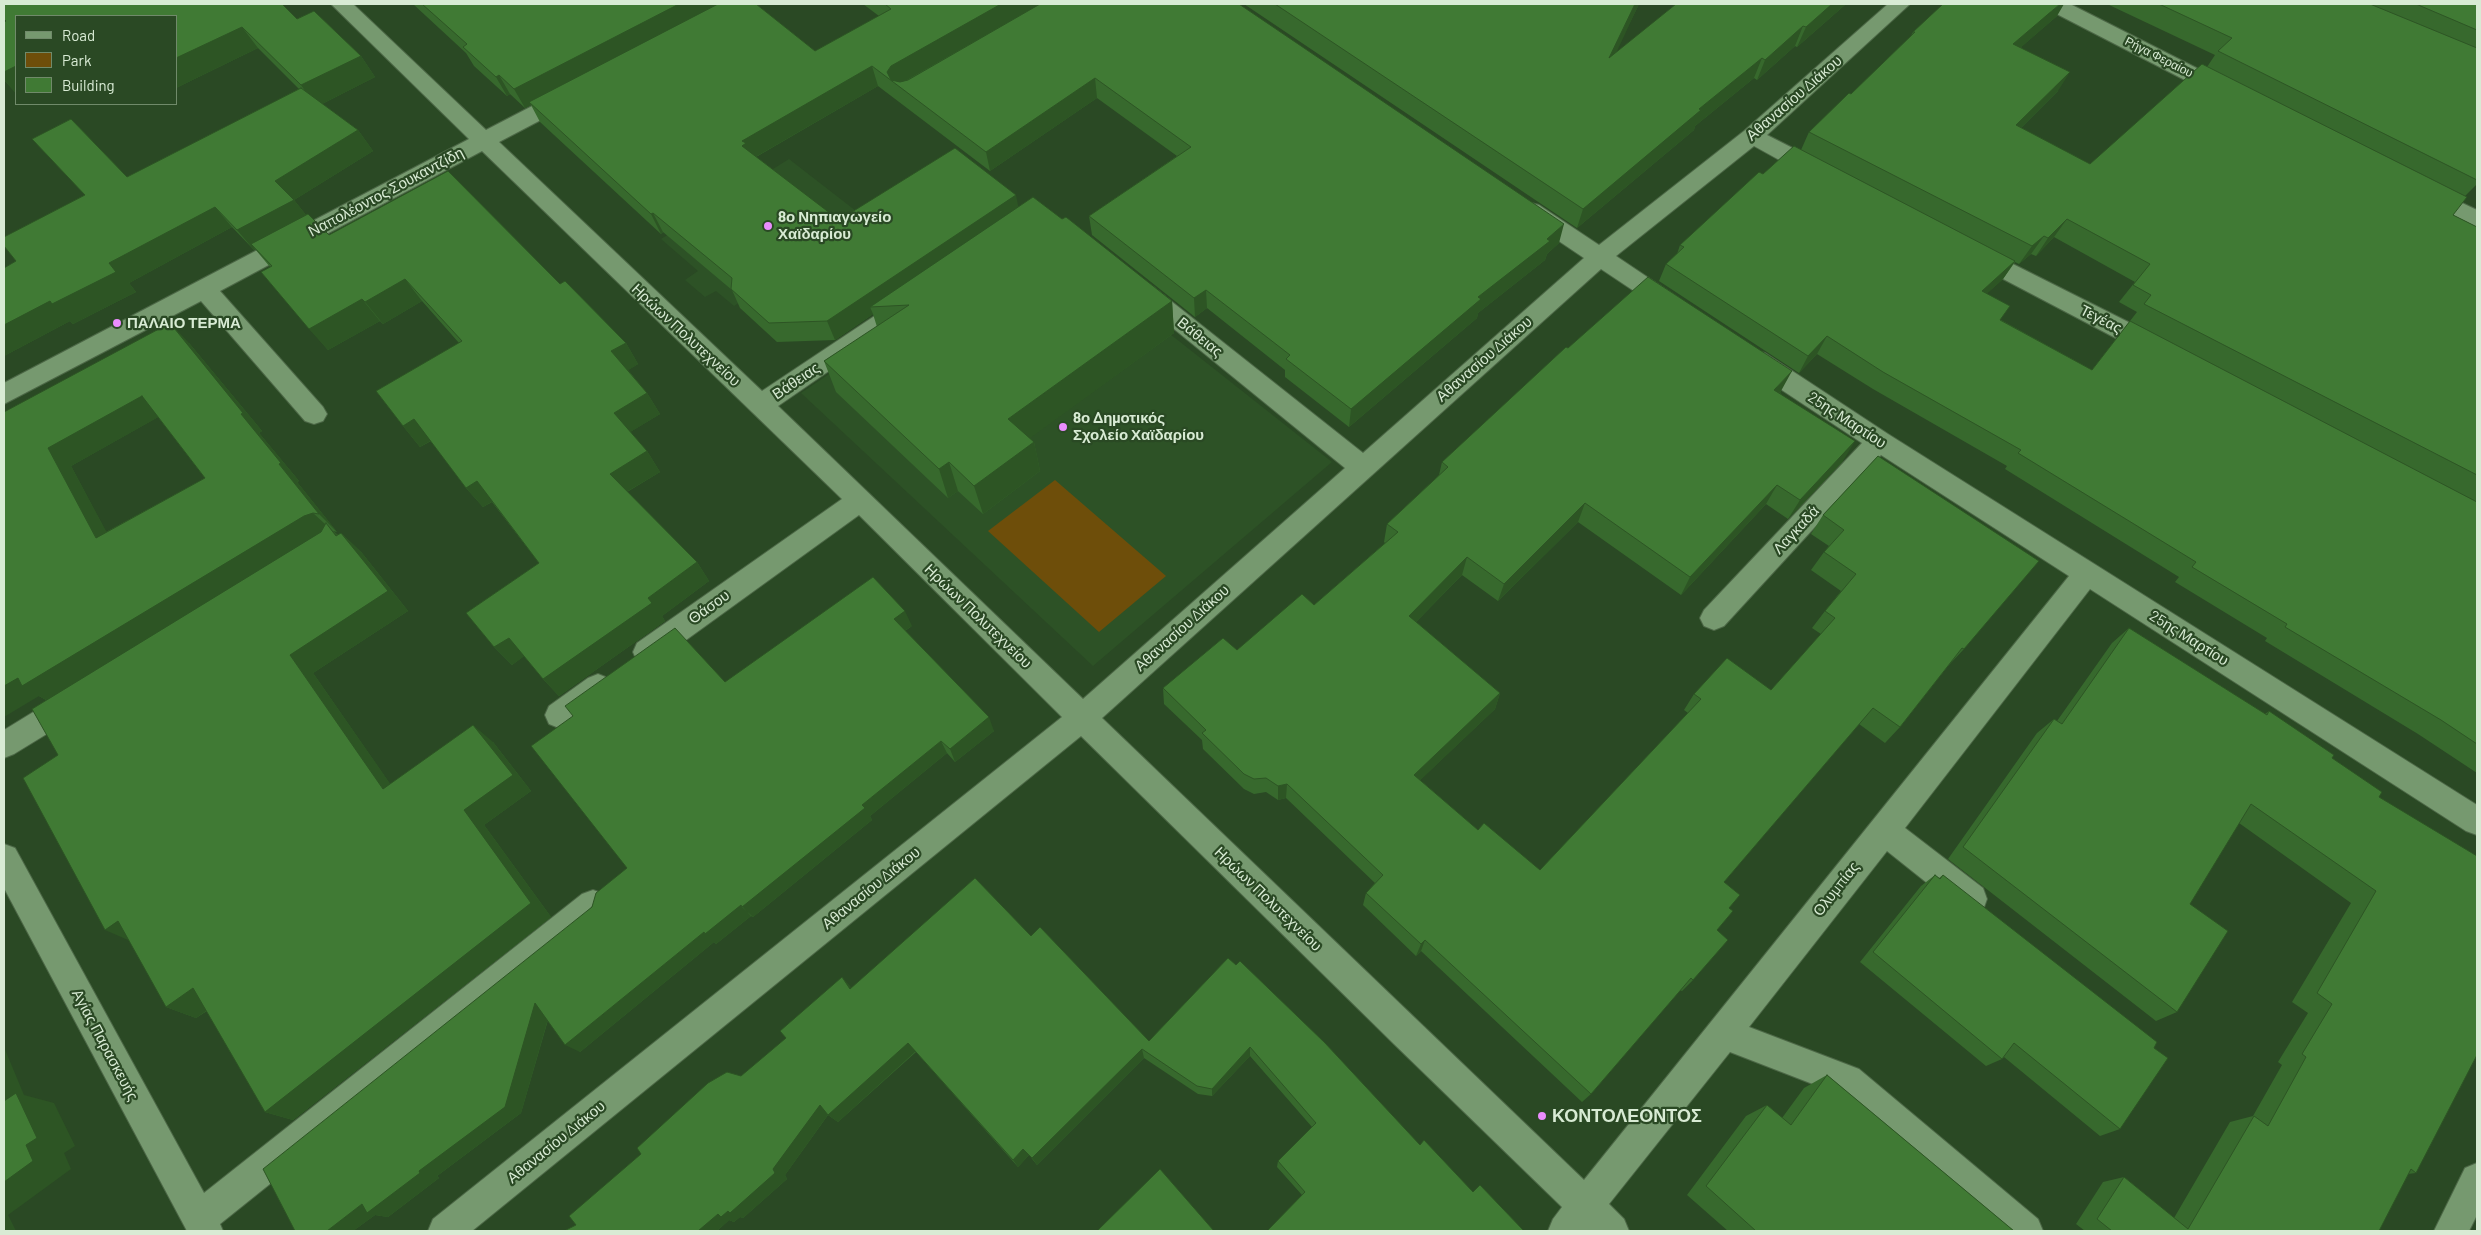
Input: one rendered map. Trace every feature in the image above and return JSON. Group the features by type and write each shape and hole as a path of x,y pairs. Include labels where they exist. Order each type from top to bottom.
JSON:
{"street":[{"name":"Ηρώων Πολυτεχνείου","path":"341,4 485,140 620,273 860,500 1504,1129 1612,1231"},
{"name":"Αθανασίου Διάκου","path":"445,1231 1082,718 1600,257 1752,136 1900,4"},
{"name":"Ρήγα Φεραίου","path":"2054,4 2239,98"},
{"name":"Ναπολέοντος Σουκαντζίδη","path":"4,394 588,86"},
{"path":"1752,136 1839,182"},
{"path":"2407,184 2477,220"},
{"path":"1511,197 1690,317"},
{"name":"Τεγέας","path":"1953,243 2179,360"},
{"name":"Βάθειας","path":"1123,276 1362,467"},
{"path":"203,288 314,414"},
{"name":"Βάθειας","path":"760,405 924,293"},
{"name":"25ης Μαρτίου","path":"1740,349 1879,441 2477,821"},
{"name":"Λαγκαδά","path":"1714,618 1879,441"},
{"name":"Θάσου","path":"559,715 860,500"},
{"name":"Ολυμπίας","path":"1565,1231 1724,1034 1883,829 2087,573"},
{"path":"4,745 96,688"},
{"path":"1883,829 1992,915"},
{"name":"Αγίας Παρασκευής","path":"4,858 202,1225"},
{"path":"202,1225 593,905"},
{"path":"1724,1034 1847,1081 2026,1231"},
{"path":"2451,1231 2477,1180"}],"shaded area":[{"name":"8ο Νηπιαγωγείο Χαϊδαρίου","path":"789,159 865,218 734,306 716,291 705,297 685,280 698,271 661,239"},
{"name":"8ο Δημοτικός Σχολείο Χαϊδαρίου","path":"1041,232 1332,462 1093,666 801,393"}],"green space":[{"path":"1055,480 1166,576 1099,632 988,531"}],"building":[{"path":"4,4 282,4 297,19 314,11 361,56 301,85 242,27 178,57 178,15 15,15 15,66 4,72 4,22 6,21 4,19"},
{"path":"422,4 679,4 514,89 499,75 496,77 463,47 467,44"},
{"path":"718,4 756,4 815,51 891,9 885,4 1001,4 891,66 887,72 891,80 900,82 908,80 1040,4 1239,4 1564,224 1547,239 1550,241 1478,297 1481,299 1351,409 1286,359 1290,355 1206,290 1194,298 1089,216 1191,147 1095,78 986,152 872,66 742,141 746,143 742,146 839,220 955,148 1016,195 827,321 769,323 731,289 732,278 653,213 651,214 529,102"},
{"path":"1275,4 1635,4 1609,58 1676,4 1832,4 1806,27 1803,26 1765,60 1762,58 1699,109 1701,110 1583,209"},
{"path":"1943,4 2060,4 2013,44 2070,72 2016,125 2090,164 2202,64 2467,197 2453,215 2477,227 2477,475 2144,304 2151,295 2133,285 2150,264 2067,219 2048,238 2044,236 2032,246 1809,132 1849,93 1851,94"},
{"path":"2159,4 2370,4 2477,48 2477,180 2218,51 2232,38"},
{"path":"2416,4 2477,4 2477,30"},
{"path":"301,88 358,130 275,181 294,200 237,230 215,207 109,263 116,272 52,304 50,301 4,325 4,268 16,261 4,246 4,237 85,195 32,139 71,119 127,177"},
{"path":"1794,146 2015,261 1982,291 2010,306 2000,320 2092,370 2130,321 2477,502 2477,744 2441,720 2285,627 2287,624 2192,567 2196,562 2018,453 2021,450 1883,372 1827,336 1808,356 1666,264 1684,247 1680,245 1759,172 1763,174"},
{"path":"448,171 560,284 565,281 626,343 611,351 647,393 614,413 647,451 610,474 697,562 648,598 652,603 543,679 509,638 494,647 466,613 539,563 477,481 466,488 414,419 403,426 376,391 462,341 405,279 365,302 362,299 309,329 261,272 272,266 251,244 308,214 329,235"},
{"path":"1033,197 1062,219 1066,217 1172,301 1008,419 1034,442 974,486 949,462 939,469 824,361 909,305 870,307"},
{"path":"1648,277 1792,371 1774,390 1855,441 1800,500 1777,485 1690,577 1585,503 1504,584 1467,557 1409,616 1500,693 1414,775 1478,830 1484,823 1540,870 1701,699 1694,694 1727,658 1771,690 1835,618 1825,611 1856,574 1824,552 1844,530 1823,515 1878,456 2039,561 1964,649 1962,648 1900,727 1873,708 1724,882 1740,895 1729,908 1733,911 1717,930 1728,940 1693,980 1691,978 1591,1094 1425,940 1421,944 1366,893 1383,875 1287,784 1278,786 1266,778 1254,779 1244,774 1202,733 1206,730 1163,688 1223,638 1237,650 1302,594 1314,605 1398,532 1387,524 1448,467 1442,462 1566,347 1568,348"},
{"path":"170,323 243,413 241,414 319,514 313,513 304,516 22,686 18,678 4,686 4,412","holes":["142,396 205,478 96,538 48,448"]},
{"path":"326,523 336,536 341,533 388,591 290,655 383,789 473,725 513,775 464,810 531,903 265,1112 193,988 166,1007 118,921 105,930 23,778 58,755 32,709 321,532"},
{"path":"873,577 905,611 894,619 989,717 950,749 941,741 862,805 865,808 742,907 741,905 705,934 704,932 565,1045 535,1003 505,1107 419,1171 420,1173 367,1213 362,1204 327,1231 295,1231 263,1169 592,907 596,893 627,868 531,746 573,716 565,706 675,628 725,682"},
{"path":"2129,628 2267,715 2269,711 2334,755 2332,758 2382,792 2379,797 2477,856 2477,1055 2416,1173 2411,1169 2379,1231 2112,1231 2097,1219 2124,1177 2188,1229 2254,1116 2268,1126 2306,1057 2302,1054 2332,1004 2317,993 2376,891 2251,804 2190,904 2228,931 2177,1012 1963,847 2054,719 2062,724"},
{"path":"1935,875 1940,879 1943,875 2157,1042 2154,1048 2168,1058 2120,1129 2014,1043 2002,1059 1873,952"},
{"path":"975,878 1031,936 1040,927 1149,1041 1228,958 1236,965 1240,961 1325,1043 1420,1145 1424,1140 1473,1192 1480,1185 1524,1231 1267,1231 1305,1192 1278,1161 1316,1123 1250,1047 1212,1089 1197,1086 1142,1049 1032,1158 1023,1149 1013,1160 908,1043 828,1115 820,1105 773,1169 775,1173 730,1213 728,1211 721,1217 718,1214 698,1231 564,1231 576,1225 569,1216 641,1154 637,1148 708,1083 727,1072 741,1076 786,1038 780,1031 842,977 850,989"},
{"path":"1827,1075 2014,1231 1756,1231 1706,1186 1767,1105 1791,1125"},
{"path":"16,1093 37,1138 26,1145 33,1161 4,1182 4,1101"},
{"path":"1160,1169 1214,1231 1097,1231"}],"place":[{"name":"8ο Νηπιαγωγείο Χαϊδαρίου","path":"768,226"},
{"name":"ΠΑΛΑΙΟ ΤΕΡΜΑ","path":"117,323"},
{"name":"8ο Δημοτικός Σχολείο Χαϊδαρίου","path":"1063,427"},
{"name":"ΚΟΝΤΟΛΕΟΝΤΟΣ","path":"1542,1116"}]}
